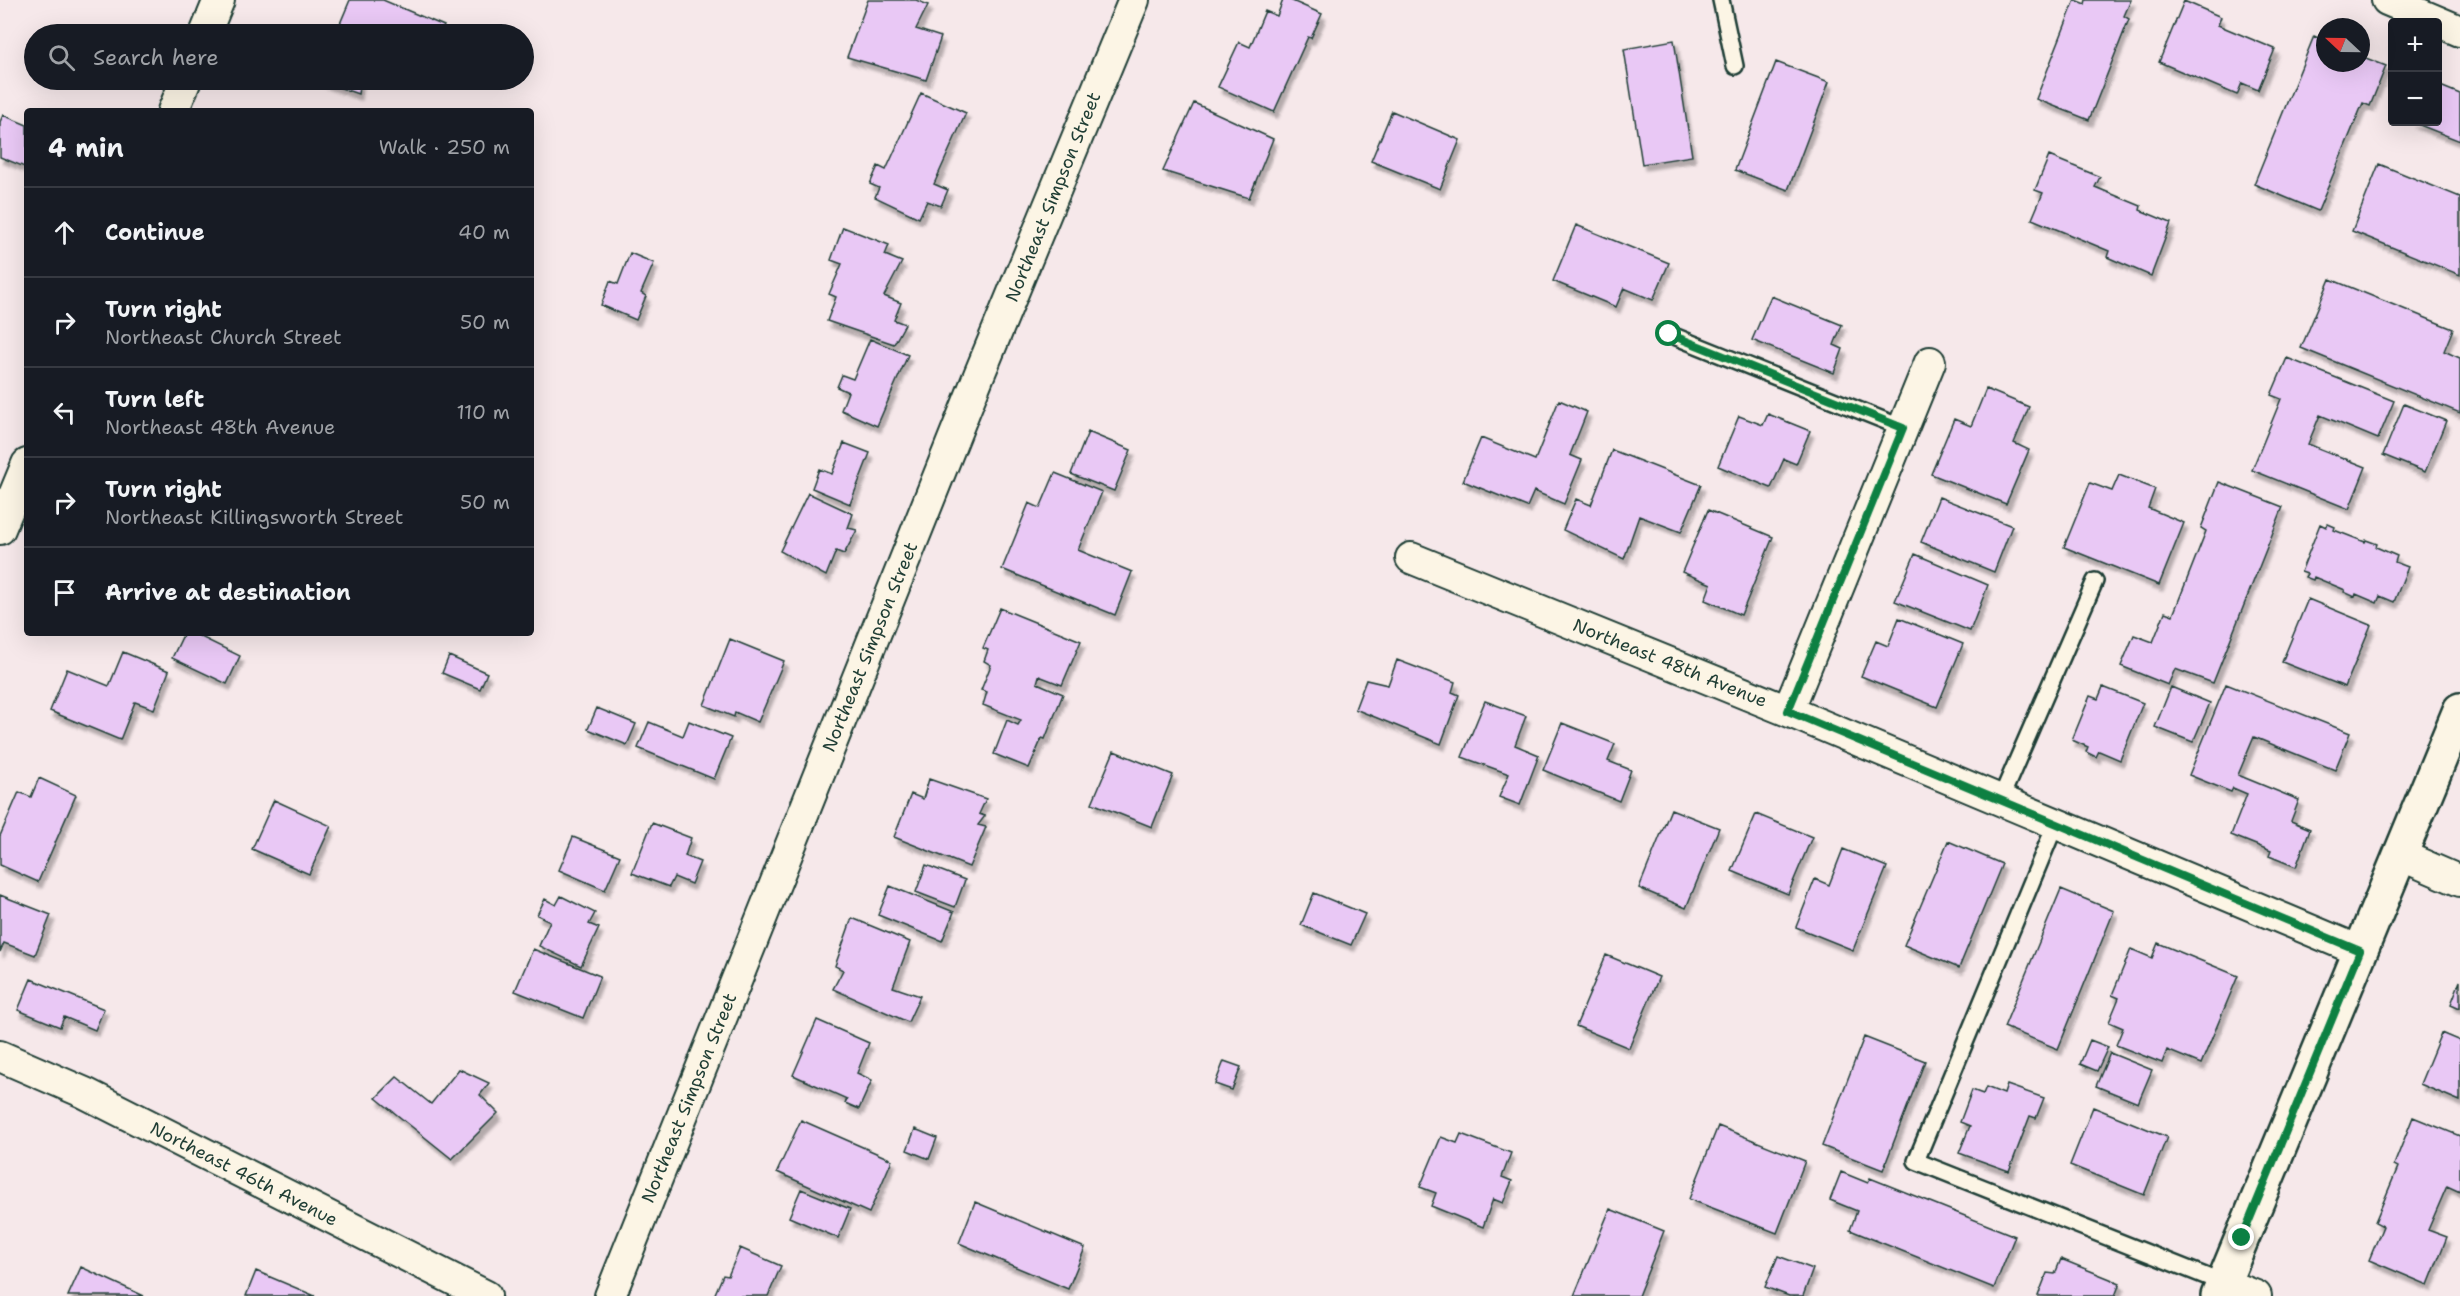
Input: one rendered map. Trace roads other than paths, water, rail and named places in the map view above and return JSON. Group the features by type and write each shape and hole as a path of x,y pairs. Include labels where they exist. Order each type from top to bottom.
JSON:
{"main road":[{"path":"2220,1289 2460,710"}],"street":[{"path":"209,24 219,0"},
{"name":"Northeast Simpson Street","path":"610,1296 979,375 1134,0"},
{"path":"2388,0 2460,31"},
{"path":"174,108 182,90"},
{"path":"1788,711 1930,362"},
{"path":"0,529 24,471"},
{"name":"Northeast 48th Avenue","path":"1411,558 1788,711 2360,951"},
{"path":"2400,855 2460,881"},
{"name":"Northeast 46th Avenue","path":"0,1056 85,1093 486,1296"},
{"path":"2220,1289 2256,1296"}],"lane":[{"path":"1721,0 1735,66"},
{"path":"1669,334 1903,428"},
{"path":"2000,800 2095,581"},
{"path":"2056,824 1916,1161 2220,1289"}]}
